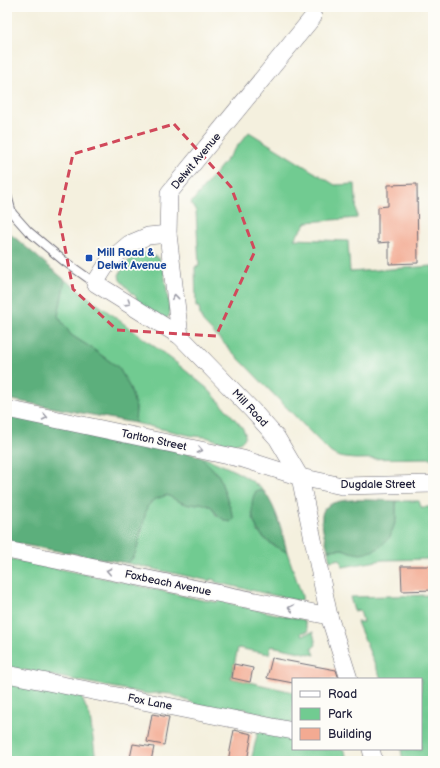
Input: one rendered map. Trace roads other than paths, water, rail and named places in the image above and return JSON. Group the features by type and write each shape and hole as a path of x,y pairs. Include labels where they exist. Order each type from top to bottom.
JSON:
{"street":[{"name":"Delwit Avenue","path":"180,336 168,234 169,193 313,17"},
{"path":"95,283 109,261 129,244 148,236 168,234"},
{"name":"Mill Road","path":"95,283 180,336 277,438 300,477 329,616 349,678"},
{"name":"Tarlton Street","path":"7,409 243,459 300,477"},
{"name":"Dugdale Street","path":"300,477 342,486 433,484"},
{"name":"Foxbeach Avenue","path":"7,550 329,616"},
{"name":"Fox Lane","path":"7,674 292,731"},
{"path":"371,750 374,761"}],"lane":[{"path":"7,195 9,212 28,231 58,256 95,283"}],"place":[{"name":"Mill Road & Delwit Avenue","path":"89,258"}]}
